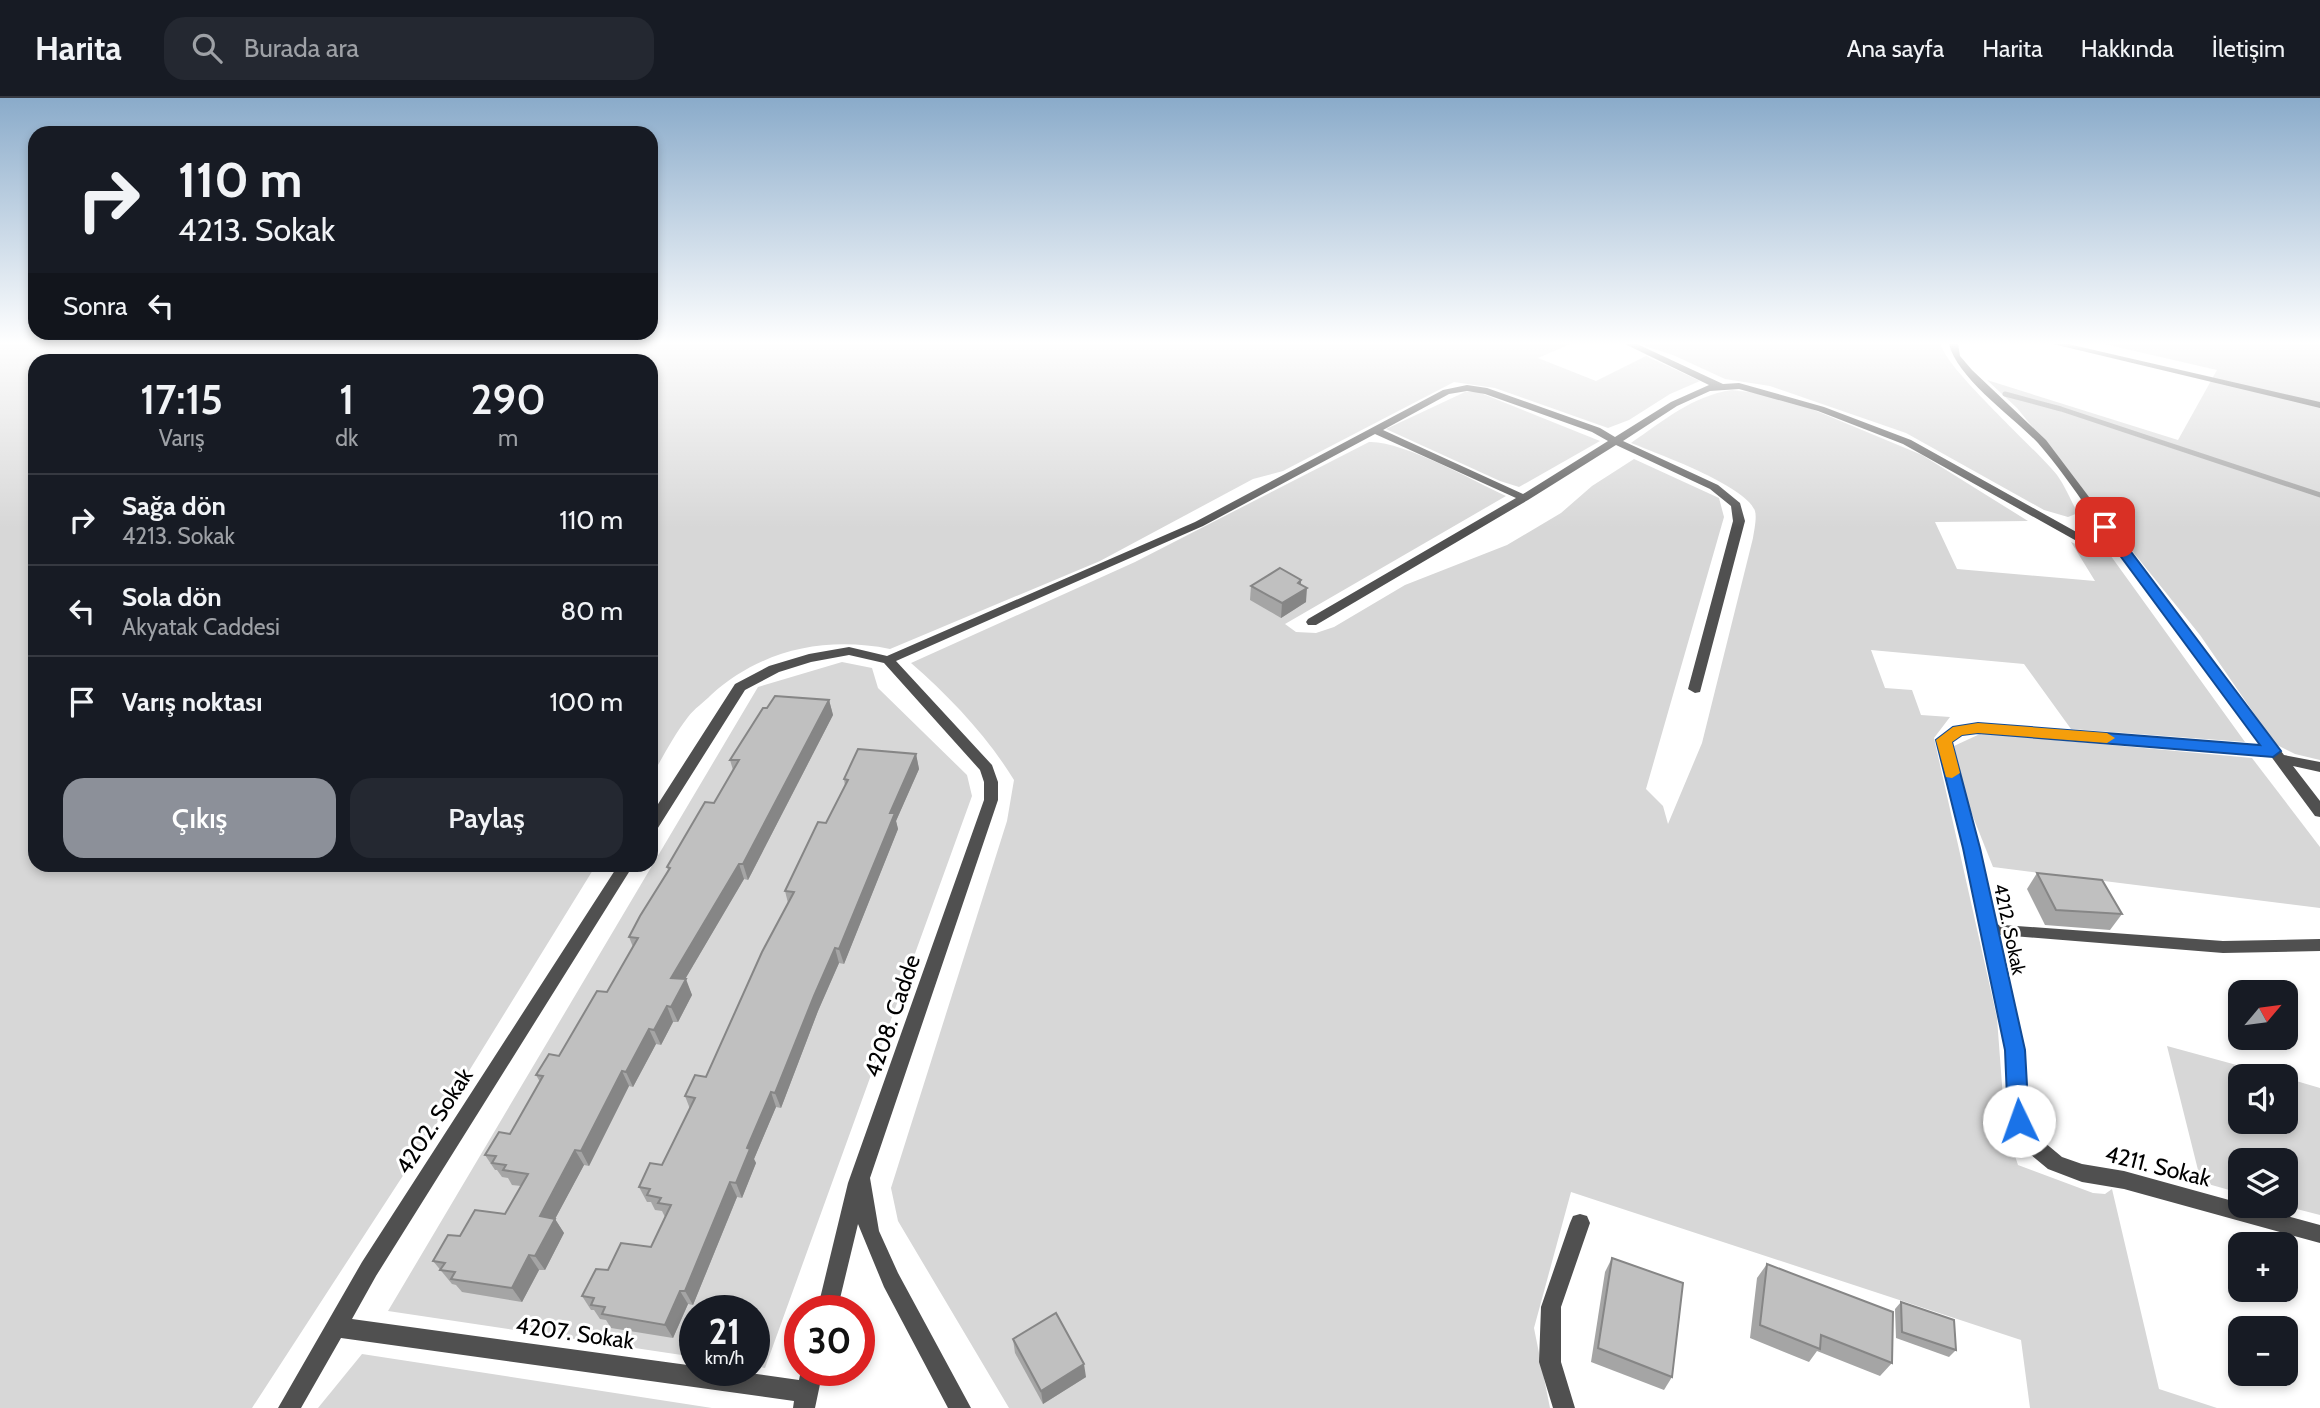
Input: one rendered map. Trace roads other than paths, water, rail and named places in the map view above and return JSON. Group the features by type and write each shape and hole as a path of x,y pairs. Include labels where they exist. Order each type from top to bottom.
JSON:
{"street":[{"path":"658,816 740,687 774,669 809,658 849,651 888,660 1199,524 1421,405"},
{"path":"1527,405 1584,425 1714,487 1736,505 1738,521 1695,689"},
{"path":"1312,622 1524,498 1672,405"},
{"path":"1809,405 1908,442 2086,542 2121,548"},
{"path":"2004,405 2042,442 2320,812"},
{"path":"1374,430 1524,498"},
{"name":"4208. Cadde","path":"888,660 987,768 991,782 991,800 860,1178 869,1231 891,1279 960,1408"},
{"name":"4212. Sokak","path":"2031,1143 2019,1121 2015,1050 1944,740 1958,730 1978,728 2275,755"},
{"path":"2275,755 2320,766"},
{"name":"4202. Sokak","path":"289,1408 369,1269 622,872"},
{"name":"4211. Sokak","path":"2031,1143 2055,1163 2081,1173 2124,1180 2320,1234"},
{"path":"831,1295 860,1178"},
{"path":"1564,1408 1550,1362 1551,1307 1580,1223"},
{"name":"4207. Sokak","path":"336,1327 808,1390"}],"lane":[{"path":"1989,929 2223,947 2320,945"}],"waterway":[{"path":"2047,405 2320,495"}]}
